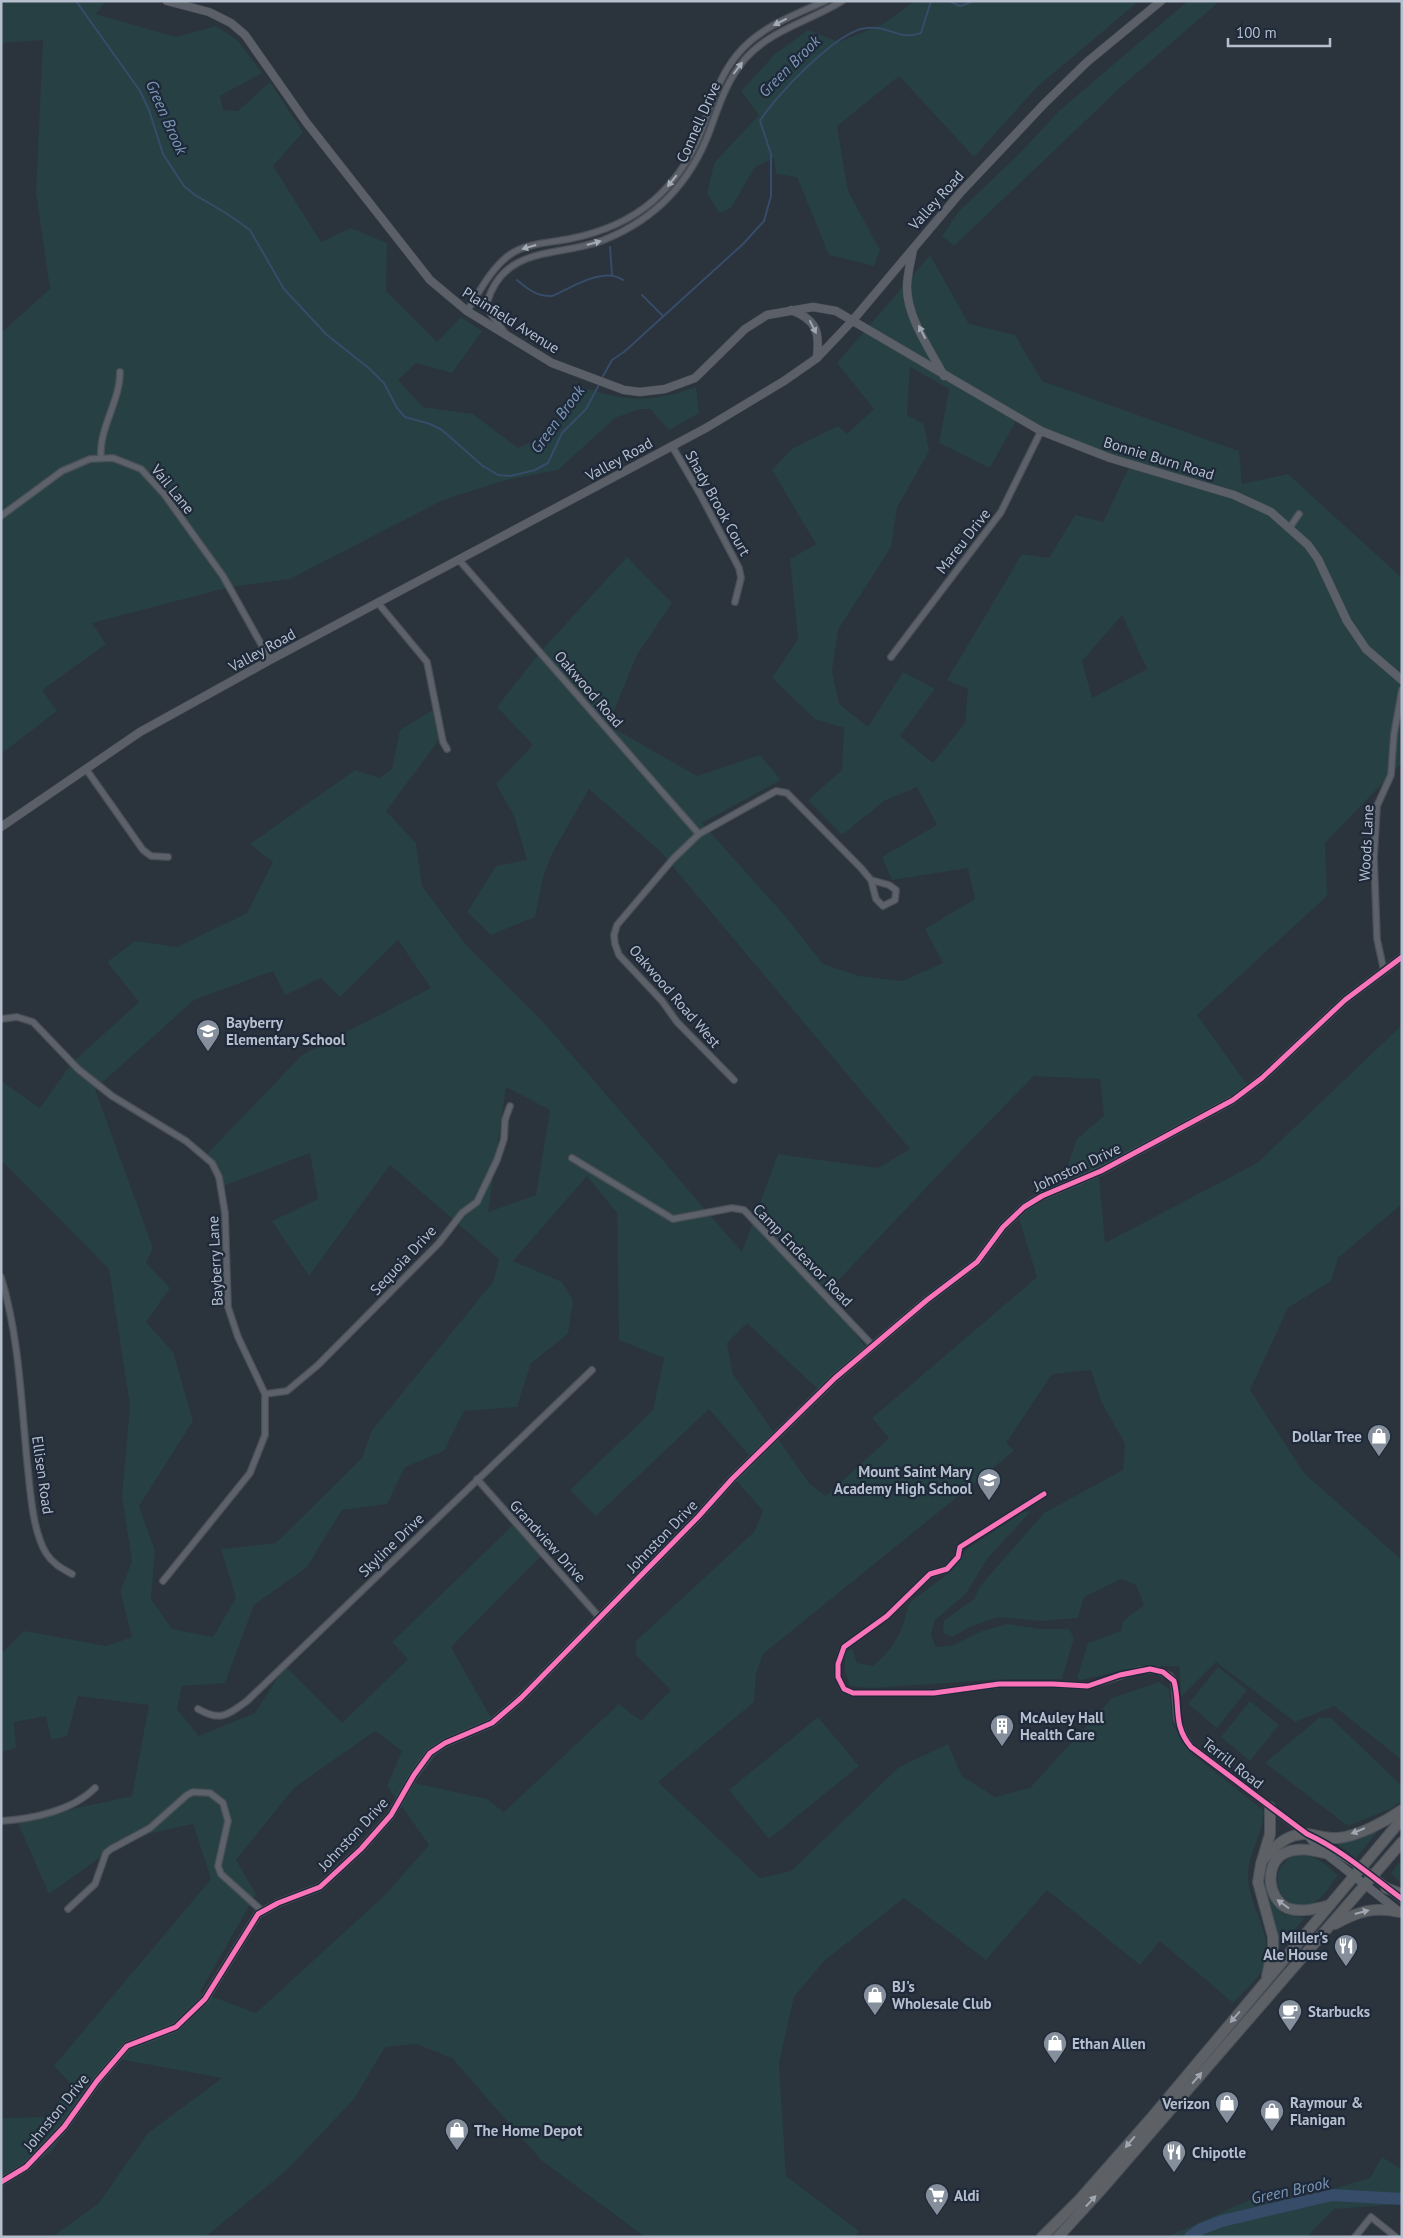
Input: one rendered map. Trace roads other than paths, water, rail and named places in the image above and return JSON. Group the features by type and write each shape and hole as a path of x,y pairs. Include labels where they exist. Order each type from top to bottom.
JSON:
{"highway":[{"path":"1266,1980 1272,1959 1273,1937 1259,1891 1261,1864 1270,1834 1270,1807"},
{"path":"1261,1864 1281,1842 1291,1837 1307,1834 1327,1838 1344,1837 1402,1810"},
{"path":"1042,2237 1086,2192 1402,1819"},
{"path":"1058,2237 1402,1842"},
{"path":"1324,1853 1300,1849 1282,1854 1274,1864 1271,1885 1277,1899 1288,1908 1304,1910 1330,1905"},
{"path":"1383,1865 1402,1855"},
{"path":"1386,1888 1402,1894"},
{"path":"1328,1928 1363,1911 1385,1909 1401,1913"}],"main road":[{"name":"Plainfield Avenue","path":"167,1 209,12 231,23 245,35 255,46 306,122 419,267 438,287 467,310 507,337 552,362 607,385 640,392 666,389 680,385 706,368 756,320 789,309 814,307 826,309 853,320"},
{"name":"Valley Road","path":"1,827 140,732 270,660 672,446 746,405 817,358 853,320 960,193 1080,69 1161,1"},
{"path":"913,247 907,285 911,311 944,376"},
{"path":"789,309 804,315 815,327 818,340 817,358"},
{"name":"Bonnie Burn Road","path":"853,320 944,376 1041,431 1110,458 1234,495 1271,512 1308,544 1318,559 1347,621 1366,648 1402,680"},
{"name":"Johnston Drive","path":"1,2182 26,2167 64,2127 97,2081 127,2046 176,2027 195,2011 205,1999 262,1910 320,1888 361,1848 391,1815 414,1775 430,1753 445,1743 492,1723 508,1710 698,1517 732,1479 835,1378 927,1300 978,1262 1003,1227 1024,1207 1042,1196 1101,1171 1233,1100 1262,1078 1345,1000 1402,958"},
{"name":"Terrill Road","path":"1307,1834 1324,1853 1401,1913"},
{"name":"Terrill Road","path":"1307,1834 1320,1840 1362,1868 1402,1899"}],"street":[{"name":"Connell Drive","path":"467,310 496,268 508,256 530,246 586,235 610,227 653,201 673,180 690,155 715,89 732,61 744,48 776,24 824,1"},
{"name":"Connell Drive","path":"507,337 491,314 487,303 505,273 513,265 534,255 605,240 622,232 662,206 674,194 694,165 726,88 746,57 780,32 842,1"},
{"path":"101,457 101,442 117,395 120,372"},
{"name":"Mareu Drive","path":"891,657 1001,512 1041,431"},
{"name":"Shady Brook Court","path":"672,446 739,568 741,583 735,602"},
{"name":"Vail Lane","path":"1,516 71,466 101,457 130,463 141,469 154,482 223,576 270,660"},
{"path":"1290,527 1299,514"},
{"name":"Oakwood Road","path":"459,560 699,834"},
{"path":"378,603 428,662 443,742 447,749"},
{"name":"Woods Lane","path":"1384,971 1377,939 1374,857 1377,806 1391,775 1394,734 1402,690"},
{"path":"86,769 143,850 151,856 168,857"},
{"name":"Oakwood Road West","path":"734,1080 677,1022 662,1001 619,954 614,935 618,924 672,859 699,834 769,793 783,791 787,793 871,880"},
{"path":"871,880 889,885 896,890 895,900 883,906 876,899 871,880"},
{"name":"Bayberry Lane","path":"1,1019 17,1017 32,1022 78,1069 112,1096 186,1141 212,1163 219,1177 224,1195 228,1307 238,1337 265,1394 266,1435 255,1464 238,1489 163,1582"},
{"name":"Sequoia Drive","path":"265,1394 287,1390 318,1365 439,1243 462,1213 477,1202 497,1160 504,1139 505,1120 510,1106"},
{"name":"Camp Endeavor Road","path":"572,1158 673,1219 732,1208 744,1210 873,1346"},
{"name":"Ellisen Road","path":"1,1277 13,1329 30,1488 40,1537 45,1552 54,1565 72,1574"},
{"name":"Skyline Drive","path":"198,1710 219,1717 227,1715 246,1701 592,1370"},
{"name":"Grandview Drive","path":"477,1479 600,1618"},
{"name":"Terrill Road","path":"1041,1495 960,1546 958,1557 947,1568 930,1574 886,1616 844,1647 839,1658 838,1677 841,1687 847,1692 934,1693 999,1684 1088,1686 1140,1670 1157,1670 1170,1676 1174,1682 1177,1719 1187,1742 1202,1757 1307,1834"},
{"path":"1,1821 43,1815 88,1795 95,1788"},
{"path":"68,1909 95,1884 106,1853 150,1828 187,1795 206,1792 219,1798 228,1821 218,1866 221,1874 262,1910"},
{"path":"1355,2237 1371,2217 1396,2237"}],"waterway":[{"name":"Green Brook","path":"76,1 140,91 149,110 163,154 184,186 250,230 284,289 327,335 370,369 384,383 397,408 405,417 430,424 442,430 483,466 498,475 510,476 535,470 548,463 562,433 586,409 600,383"},
{"name":"Green Brook","path":"602,378 612,360 624,352 743,244 764,221 771,196 771,154 760,121 792,81 839,40 854,32 866,28 875,28 905,35 921,33 931,1"},
{"name":"Green Brook","path":"949,1 960,6 974,1"},
{"path":"610,247 612,275"},
{"path":"517,280 537,294 547,296 552,296 597,277 607,275 623,280"},
{"path":"642,295 663,316"},
{"name":"Green Brook","path":"1190,2237 1201,2229 1222,2221 1332,2195 1402,2199"}],"place":[{"name":"Bayberry Elementary School","path":"208,1052"},
{"name":"Dollar Tree","path":"1379,1457"},
{"name":"Mount Saint Mary Academy High School","path":"989,1501"},
{"name":"McAuley Hall Health Care","path":"1002,1747"},
{"name":"Miller's Ale House","path":"1346,1967"},
{"name":"BJ's Wholesale Club","path":"875,2016"},
{"name":"Starbucks","path":"1290,2032"},
{"name":"Ethan Allen","path":"1055,2064"},
{"name":"Verizon","path":"1227,2124"},
{"name":"Raymour & Flanigan","path":"1272,2132"},
{"name":"The Home Depot","path":"457,2151"},
{"name":"Chipotle","path":"1174,2173"},
{"name":"Aldi","path":"937,2216"}]}
